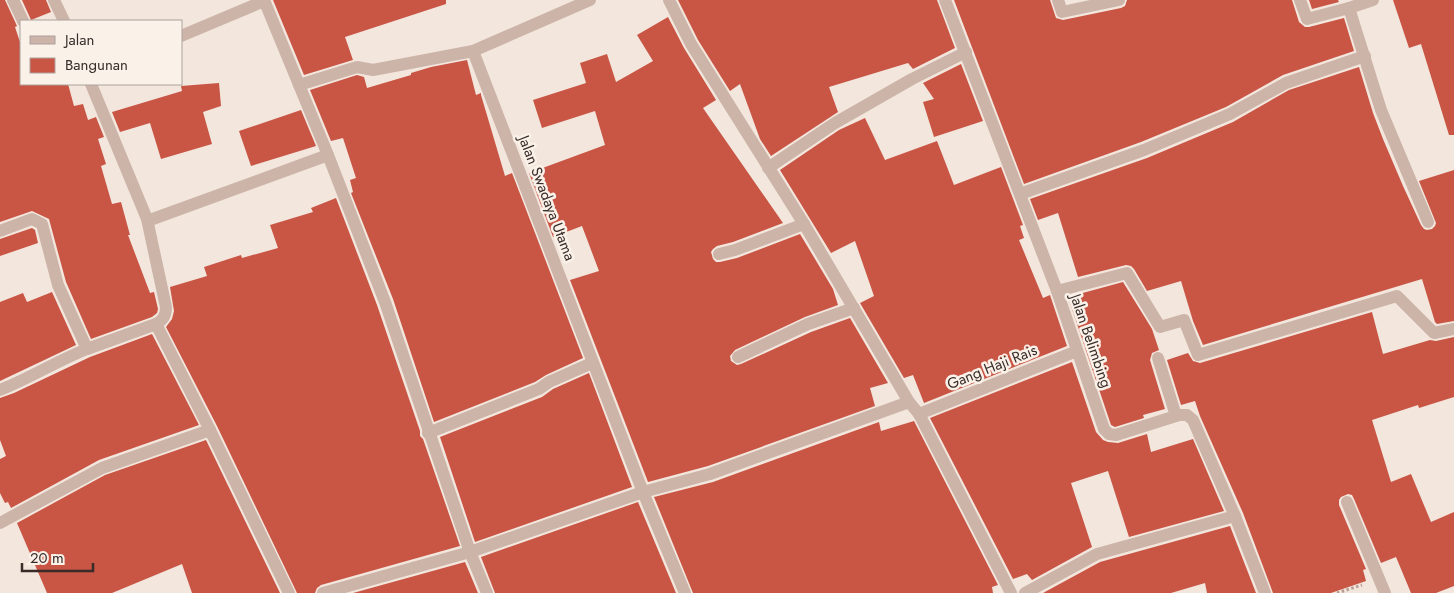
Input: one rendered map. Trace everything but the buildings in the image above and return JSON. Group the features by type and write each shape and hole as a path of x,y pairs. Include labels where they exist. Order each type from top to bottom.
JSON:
{"street":[{"path":"13,0 22,20"},
{"path":"54,0 64,20"},
{"path":"298,85 357,67 373,70 474,51 590,0"},
{"path":"669,0 691,44 804,224 909,402 919,414 1011,593"},
{"name":"Jalan Belimbing","path":"945,0 1057,291 1104,429 1108,434 1116,435 1176,416"},
{"path":"1058,0 1062,12 1119,0"},
{"path":"1300,0 1306,19 1373,0"},
{"path":"182,36 264,1 328,155 385,302 428,433 486,593"},
{"path":"1349,8 1382,110 1428,222"},
{"name":"Jalan Swadaya Utama","path":"474,51 642,492 685,593"},
{"path":"768,168 835,123 912,79 966,52"},
{"path":"1020,194 1144,150 1230,114 1286,83 1365,56"},
{"path":"0,390 87,349 156,324 162,321 166,315 147,219 91,85"},
{"path":"147,219 153,220 328,155"},
{"path":"0,231 32,220 42,224 58,285 87,349"},
{"path":"719,254 804,224"},
{"path":"1057,291 1127,273 1160,327 1184,320 1198,355 1397,296 1434,333 1454,329"},
{"path":"738,357 808,324 854,308"},
{"path":"156,324 290,593"},
{"name":"Gang Haji Rais","path":"919,414 1077,351"},
{"path":"1158,358 1176,416 1187,415 1193,420 1235,516 1265,593"},
{"path":"428,433 539,389 548,382 592,363"},
{"path":"324,593 470,552 642,492 710,474 909,402"},
{"path":"0,523 102,468 210,430"},
{"path":"1347,502 1385,593"},
{"path":"1025,593 1097,554 1235,516"}],"path":[{"path":"1337,593 1379,580"}]}
